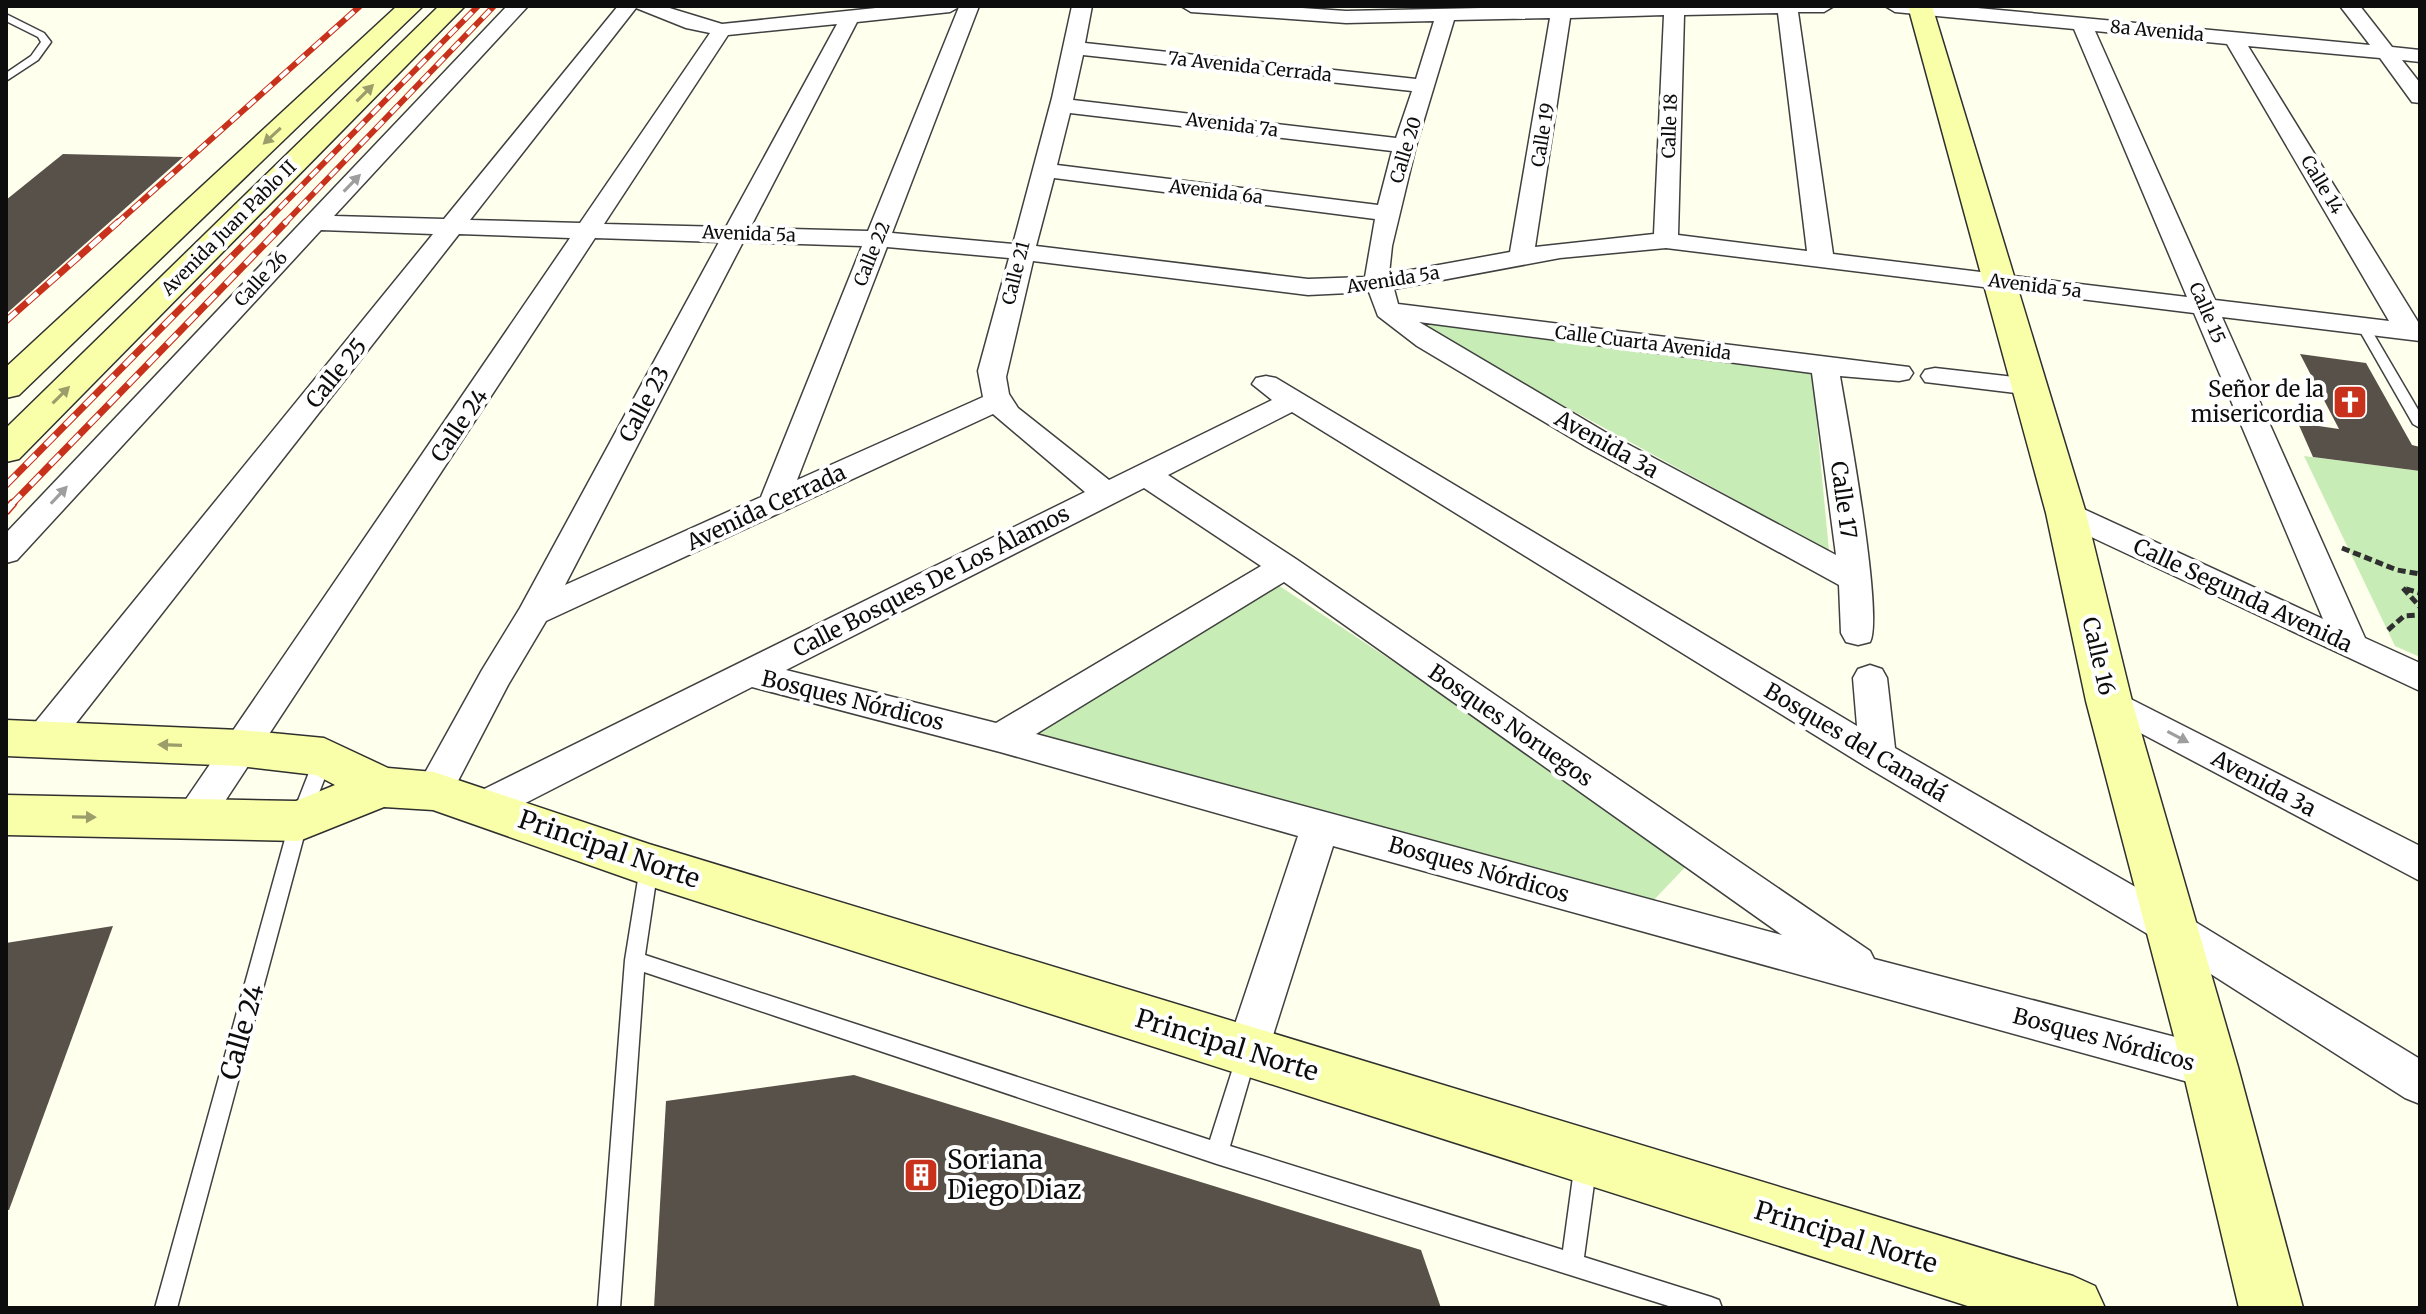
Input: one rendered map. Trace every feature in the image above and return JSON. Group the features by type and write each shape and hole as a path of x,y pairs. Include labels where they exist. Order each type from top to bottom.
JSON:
{"street":[{"name":"Avenida Juan Pablo II","path":"6,387 411,6"},
{"name":"Avenida Juan Pablo II","path":"6,450 453,6"},
{"name":"Calle 26","path":"6,552 518,6"},
{"name":"Calle 25","path":"24,739 454,227 628,6"},
{"path":"645,6 693,24 722,30 950,6"},
{"name":"Calle 22","path":"774,502 969,6"},
{"name":"Calle 21","path":"997,401 992,388 992,371 1045,170 1075,48 1082,6"},
{"path":"1191,6 1310,16 1446,15 1492,10 1561,12 1824,6"},
{"path":"1787,6 1821,260"},
{"name":"8a Avenida","path":"1912,6 2420,56"},
{"name":"Calle 16","path":"1912,6 2002,282 2032,387 2066,513 2109,701 2210,1067 2271,1308"},
{"path":"2350,6 2420,97"},
{"name":"Calle 18","path":"1666,241 1674,10"},
{"name":"Calle 19","path":"1521,258 1561,12"},
{"name":"Calle 20","path":"1383,298 1376,273 1387,213 1446,15"},
{"name":"Calle 23","path":"460,799 494,679 534,613 850,17"},
{"name":"Calle 15","path":"2082,24 2346,634"},
{"name":"Calle 24","path":"193,819 722,30"},
{"name":"Calle 14","path":"2234,39 2415,332"},
{"name":"7a Avenida Cerrada","path":"1075,48 1426,86"},
{"name":"Avenida 7a","path":"1060,105 1405,146"},
{"name":"Avenida 6a","path":"1045,170 1387,213"},
{"name":"Avenida 5a","path":"313,223 878,239 1021,252 1383,298 1521,258 1666,241 2415,332"},
{"name":"Calle Cuarta Avenida","path":"1383,298 1825,366 1899,373"},
{"name":"Avenida 3a","path":"1383,298 1426,340 1595,439 1855,579"},
{"name":"Calle 17","path":"1825,366 1855,579 1858,633"},
{"path":"1935,376 2032,387"},
{"name":"Calle Bosques De Los Álamos","path":"460,799 747,673 1145,474 1279,392"},
{"name":"Bosques del Canadá","path":"1279,392 1878,756 2170,927 2420,1083"},
{"path":"997,401 1008,414 1106,493"},
{"name":"Avenida Cerrada","path":"534,613 997,401"},
{"name":"Bosques Noruegos","path":"1145,474 1285,567 1876,978"},
{"name":"Calle Segunda Avenida","path":"2066,513 2346,634 2420,678"},
{"path":"1000,738 1285,567"},
{"name":"Bosques Nórdicos","path":"747,673 1000,738 2210,1067"},
{"path":"1870,678 1878,756"},
{"name":"Avenida 3a","path":"2109,701 2420,865"},
{"name":"Principal Norte","path":"24,739 240,748 324,757 381,787 460,799 649,865 2073,1308"},
{"name":"Principal Norte","path":"6,815 299,821 381,787"},
{"path":"1247,1051 1321,825"}],"lane":[{"path":"6,17 41,35 46,42 44,49 6,78"},
{"path":"2363,326 2420,424"},
{"name":"Calle 24","path":"166,1308 299,821 324,757"},
{"path":"609,1308 635,960 649,865"},
{"path":"635,960 1217,1153 1711,1308"},
{"path":"1217,1153 1247,1051"},
{"path":"1572,1264 1587,1157"}],"path":[{"path":"2306,540 2348,550 2397,570 2420,574"},
{"path":"2420,593 2403,588 2420,607"},
{"path":"2346,634 2391,631 2404,616 2420,615"}],"green space":[{"path":"1409,321 1812,372 1829,551"},
{"path":"2304,456 2420,471 2420,657 2395,646"},
{"path":"1275,583 1692,860 1649,905 1035,735"}],"building":[{"path":"63,154 183,157 6,314 6,200"},
{"path":"2300,354 2366,363 2412,445 2420,447 2420,471 2313,457 2298,423 2339,429"},
{"path":"113,926 9,1210 6,1210 6,943"},
{"name":"Soriana Diego Diaz","path":"854,1075 1421,1250 1441,1308 654,1308 666,1101"}],"railway":[{"path":"116,224 360,6"},
{"path":"264,224 478,6"},
{"path":"284,224 494,6"},
{"path":"6,321 118,222"},
{"path":"6,485 266,222"},
{"path":"11,505 286,222"},
{"path":"6,511 13,503"}],"place":[{"name":"Señor de la misericordia","path":"2350,402"},
{"name":"Soriana Diego Diaz","path":"921,1175"}]}
